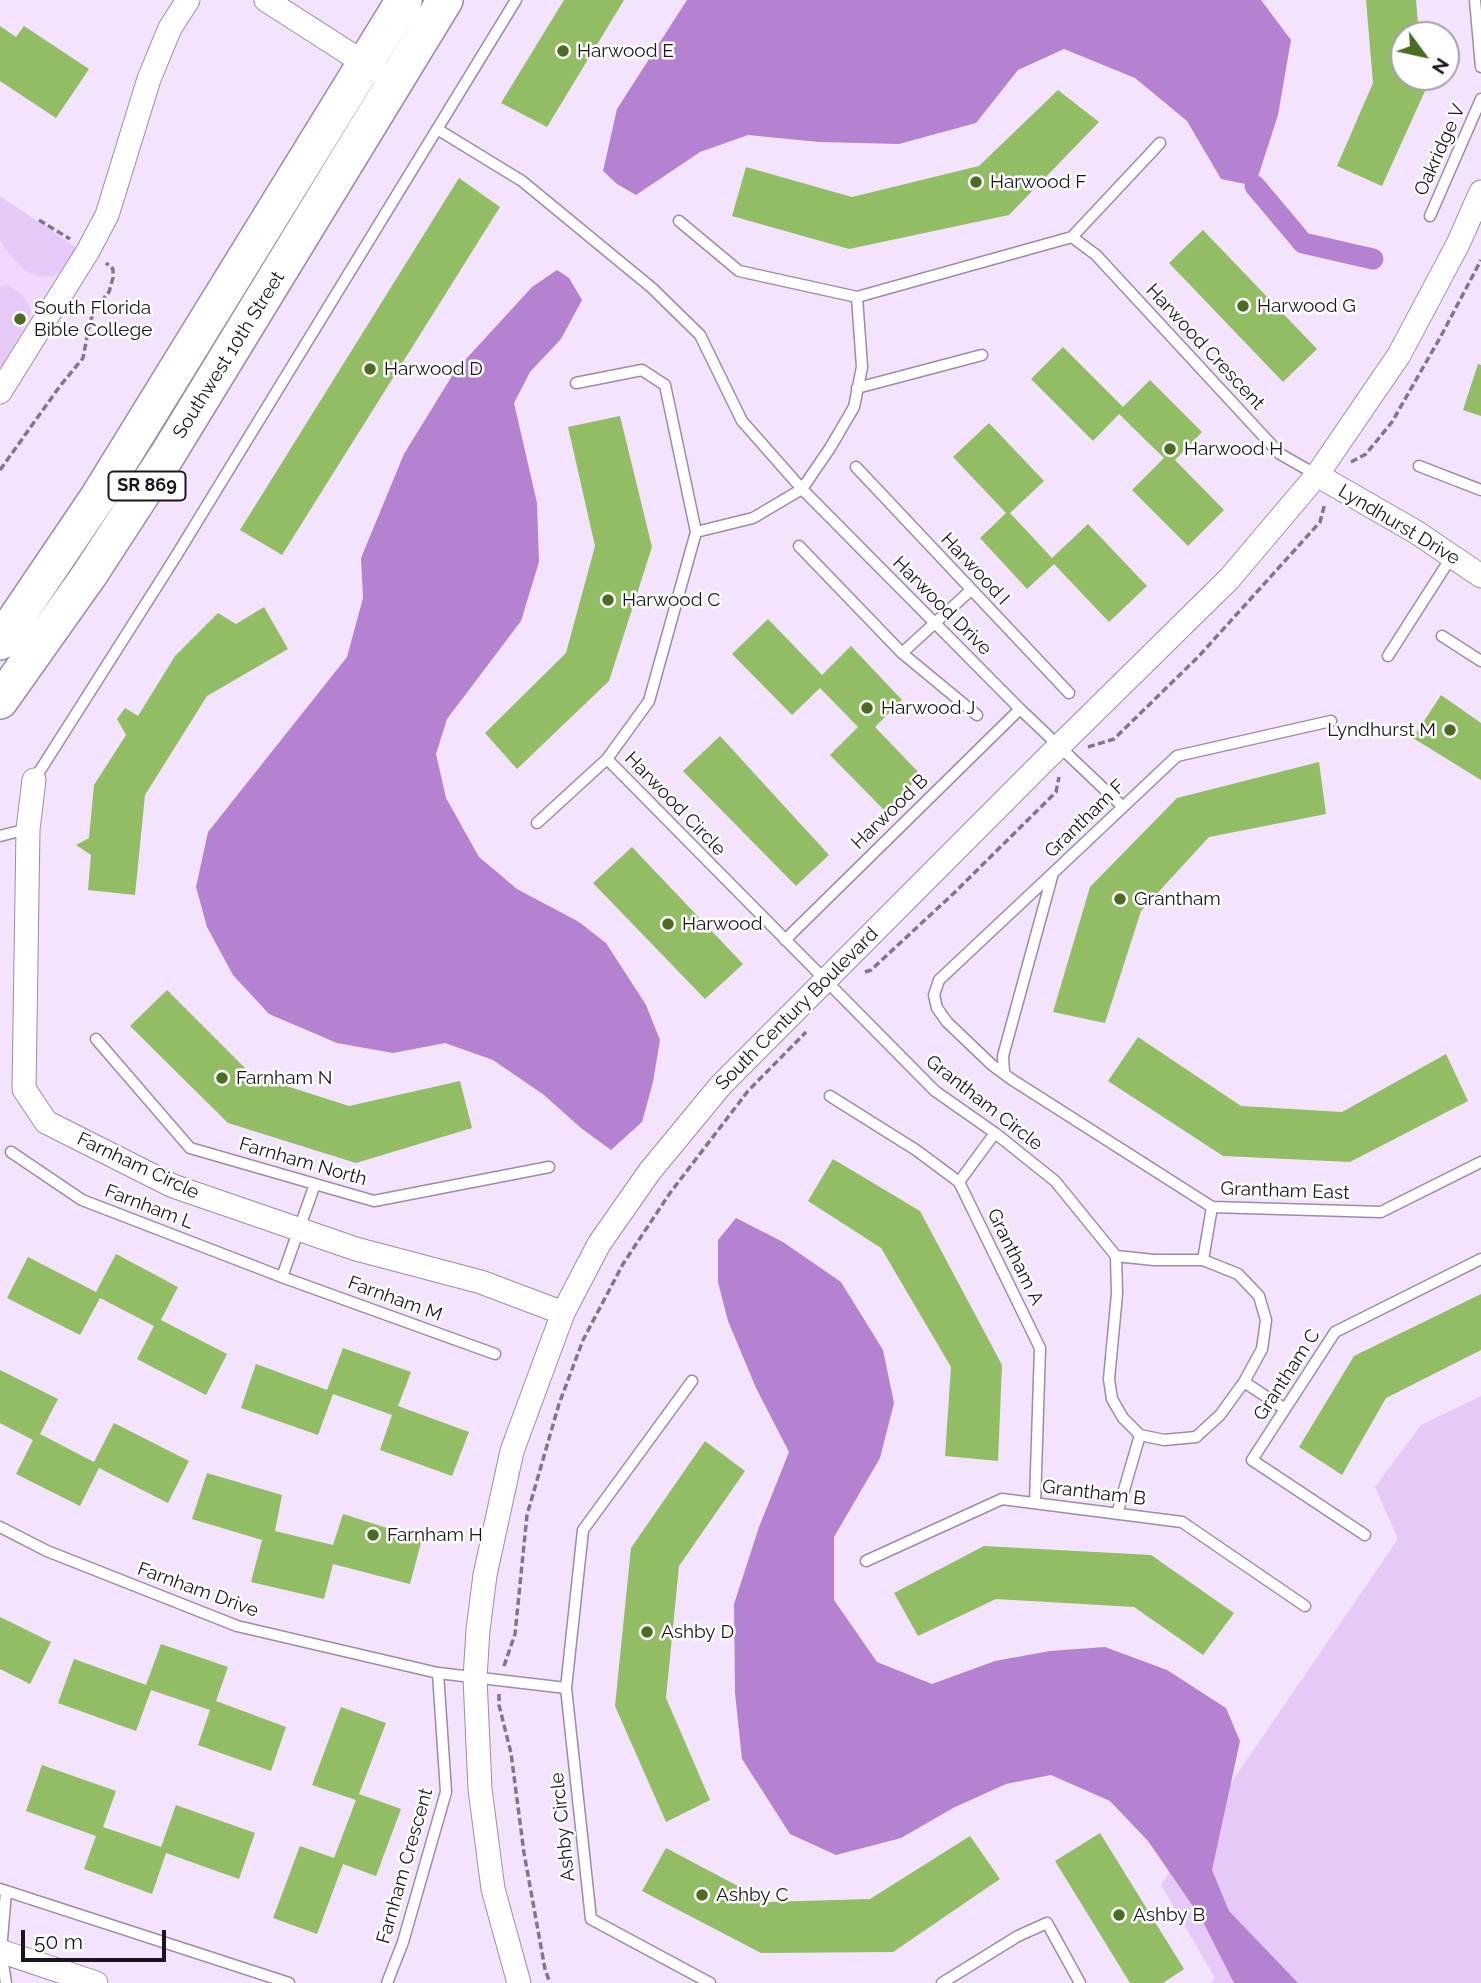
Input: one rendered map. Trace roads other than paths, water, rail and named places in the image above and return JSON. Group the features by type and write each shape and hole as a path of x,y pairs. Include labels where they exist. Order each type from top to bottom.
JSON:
{"main road":[{"name":"Southwest 10th Street","path":"3,630 98,497 404,0"},
{"name":"Southwest 10th Street","path":"0,701 90,574 168,454 445,0"},
{"path":"0,676 8,648 3,630"}],"street":[{"path":"0,392 88,251 107,215 149,79 170,28 188,0"},
{"path":"266,0 395,82"},
{"name":"South Century Boulevard","path":"519,1983 493,1889 480,1789 475,1678 478,1630 485,1575 512,1451 563,1312 598,1244 650,1171 721,1084 826,982 1059,745 1229,579 1317,475 1399,355 1458,244 1481,192"},
{"name":"Lyndhurst Drive","path":"1317,475 1481,576"},
{"name":"Farnham Circle","path":"34,780 28,829 24,1089 46,1122 173,1186 356,1249 481,1282 563,1312"},
{"path":"1,1951 96,1983"}],"lane":[{"path":"34,780 173,561 516,0"},
{"path":"1475,0 1481,68"},
{"name":"Oakridge V","path":"1430,216 1481,99"},
{"path":"437,129 522,181 652,288 699,335 742,421 802,489"},
{"path":"679,221 739,271 857,297 1072,237 1160,143"},
{"name":"Harwood Crescent","path":"1072,237 1096,255 1280,454 1317,475"},
{"path":"576,383 642,370 665,385 696,532 753,519 802,489 830,448 853,407 862,367 857,297"},
{"path":"857,388 982,355"},
{"path":"1419,466 1481,490"},
{"name":"Harwood I","path":"856,467 1069,693"},
{"name":"Harwood Drive","path":"802,489 1020,709 1122,806"},
{"name":"Harwood Circle","path":"696,532 649,701 607,760 826,982"},
{"path":"799,546 902,653 977,715"},
{"path":"1388,656 1452,556"},
{"path":"902,653 971,590"},
{"path":"1442,636 1481,661"},
{"name":"Harwood B","path":"785,940 1020,709"},
{"name":"Grantham F","path":"1004,1073 1003,1056 1053,873 1177,756 1331,721"},
{"path":"537,823 607,760"},
{"path":"0,836 28,829"},
{"name":"Grantham East","path":"1053,873 939,980 936,988 934,995 937,1008 947,1022 992,1065 1212,1208 1381,1212 1481,1162"},
{"name":"Grantham Circle","path":"826,982 935,1091 995,1133 1055,1181 1116,1256"},
{"name":"Farnham North","path":"96,1039 190,1148 374,1201 549,1167"},
{"name":"Grantham A","path":"830,1096 916,1150 959,1182 1040,1348 1035,1503"},
{"path":"959,1182 995,1133"},
{"name":"Farnham L","path":"11,1152 82,1200 282,1277"},
{"path":"282,1277 315,1184"},
{"path":"1203,1260 1212,1208"},
{"path":"1116,1256 1154,1260 1203,1260 1238,1274 1259,1296 1266,1320 1262,1349 1244,1382 1220,1415 1196,1437 1164,1440 1140,1435 1123,1419 1112,1399 1110,1379 1117,1294 1116,1256"},
{"name":"Grantham C","path":"1364,1535 1252,1460 1335,1332 1481,1259"},
{"name":"Farnham M","path":"282,1277 495,1354"},
{"path":"475,1678 566,1688 583,1530 692,1381"},
{"path":"1244,1382 1285,1409"},
{"path":"1117,1514 1140,1435"},
{"name":"Grantham B","path":"866,1561 1002,1499 1182,1522 1305,1606"},
{"name":"Farnham Drive","path":"0,1527 47,1551 237,1626 438,1673 475,1678"},
{"name":"Farnham Crescent","path":"387,1983 402,1942 446,1792 438,1673"},
{"name":"Ashby Circle","path":"566,1688 591,1919 710,1983"},
{"path":"6,1983 1,1951 3,1891 289,1983"},
{"path":"942,1983 1018,1936 1047,1923 1080,1983"}],"waterway":[{"path":"1255,186 1303,243 1373,259"}],"place":[{"name":"Harwood E","path":"563,51"},
{"name":"Harwood F","path":"976,182"},
{"name":"Harwood G","path":"1243,306"},
{"name":"South Florida Bible College","path":"20,319"},
{"name":"Harwood D","path":"370,369"},
{"name":"Harwood H","path":"1170,449"},
{"name":"Harwood C","path":"608,600"},
{"name":"Harwood J","path":"867,708"},
{"name":"Lyndhurst M","path":"1450,730"},
{"name":"Grantham","path":"1120,899"},
{"name":"Harwood","path":"668,924"},
{"name":"Farnham N","path":"222,1078"},
{"name":"Farnham H","path":"373,1535"},
{"name":"Ashby D","path":"647,1632"},
{"name":"Ashby C","path":"702,1895"},
{"name":"Ashby B","path":"1119,1915"}]}
